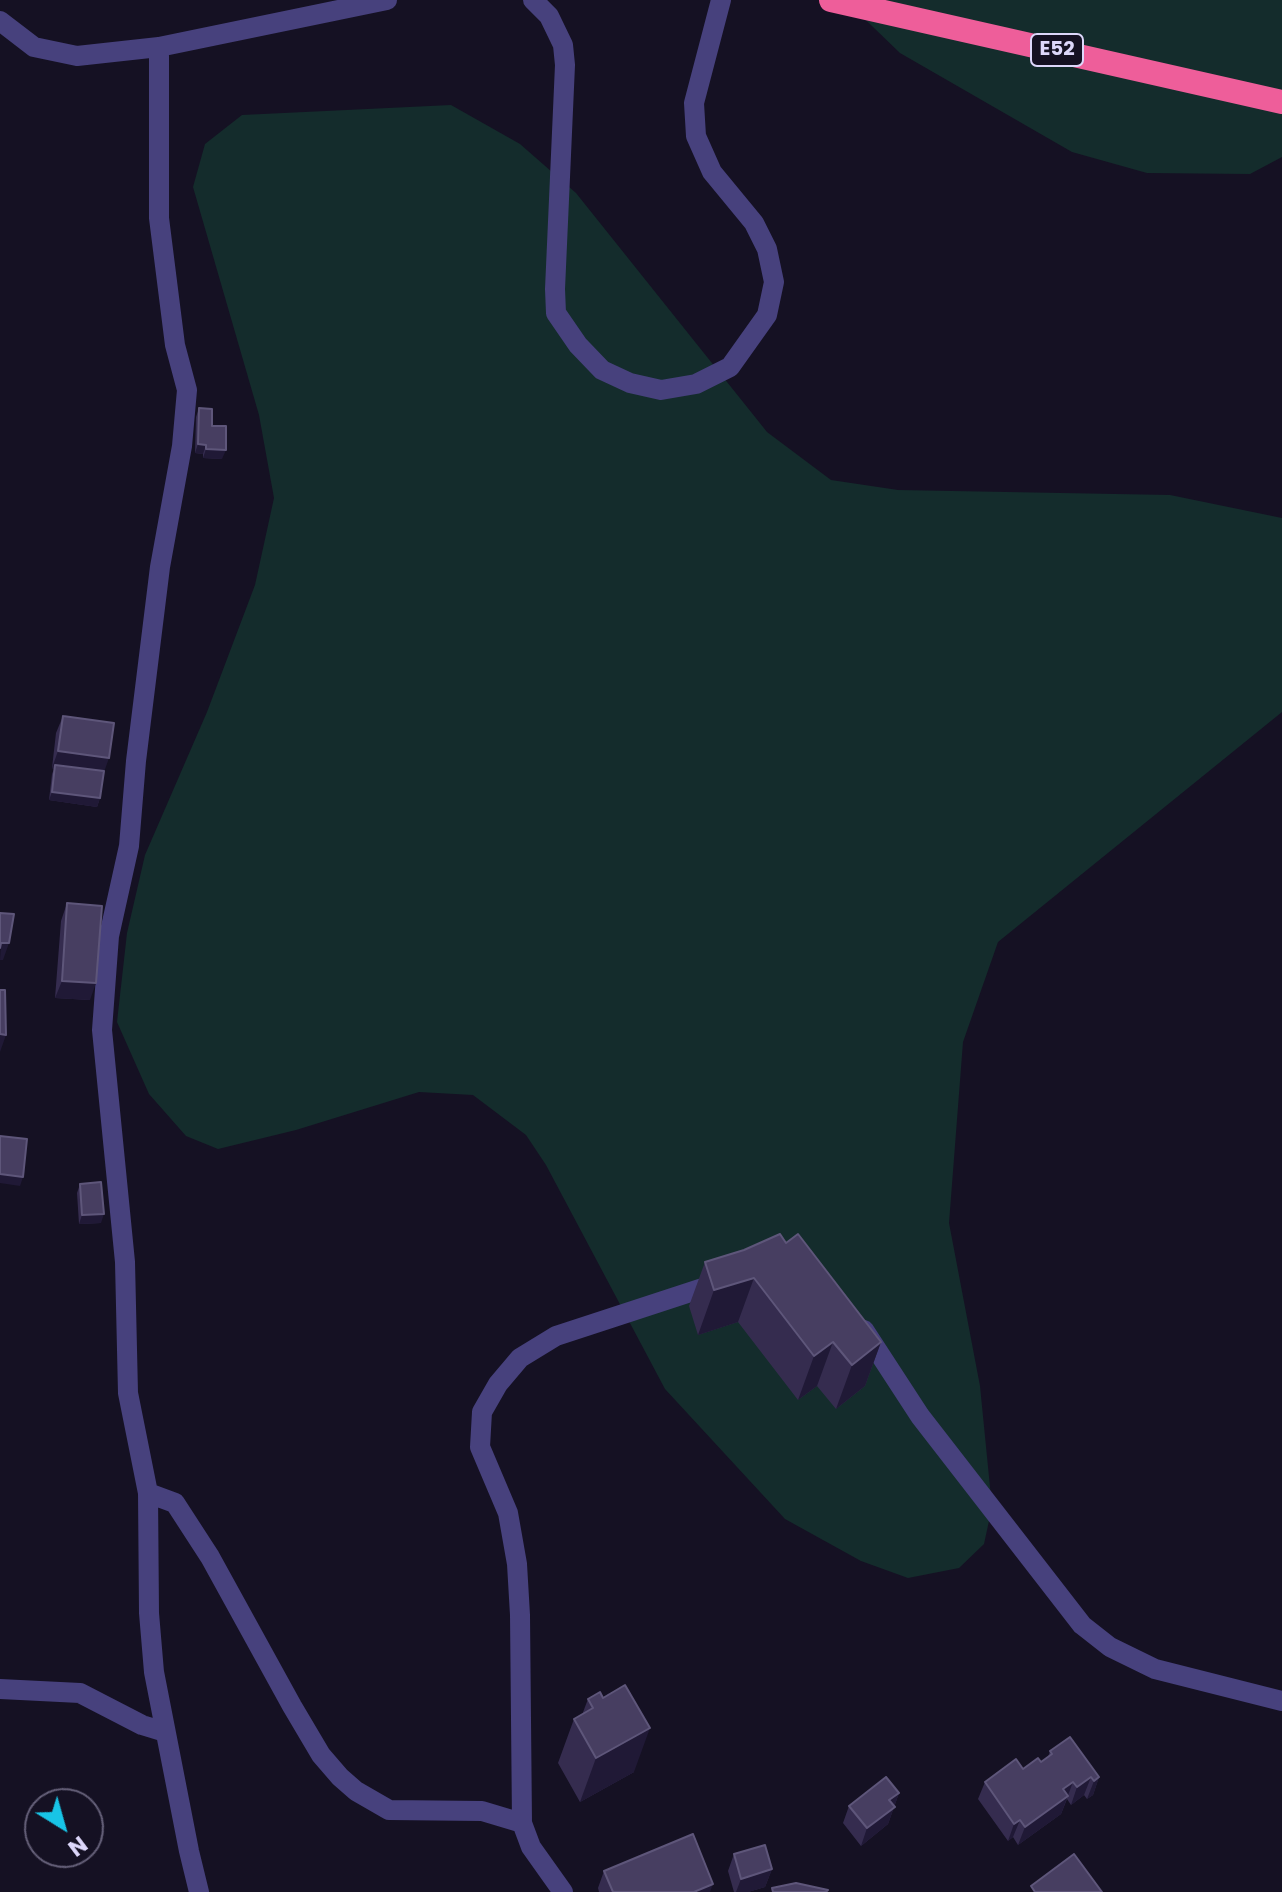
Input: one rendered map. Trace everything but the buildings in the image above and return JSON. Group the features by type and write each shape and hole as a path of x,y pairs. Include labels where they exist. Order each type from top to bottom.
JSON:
{"highway":[{"name":"E52","path":"831,0 1282,102"}],"street":[{"path":"0,21 34,47 77,56 159,47 387,0"},
{"path":"533,0 549,16 563,45 565,65 556,313 578,345 602,370 630,383 661,390 696,384 730,367 767,315 774,282 767,249 754,223 712,172 696,136 694,103 721,0"},
{"path":"159,47 159,218 175,345 187,390 182,446 160,567 136,761 129,846 109,936 102,1030 125,1262 128,1393 148,1493 149,1613 154,1672 199,1892"},
{"path":"563,1892 531,1847 522,1823 517,1564 508,1513 480,1447 482,1412 498,1384 520,1358 556,1336 737,1277"},
{"path":"854,1315 920,1416 1082,1625 1110,1647 1155,1669 1282,1701"},
{"path":"148,1493 175,1503 210,1557 321,1755 340,1777 356,1791 389,1810 482,1811 522,1823"},
{"path":"0,1689 80,1693 142,1725 165,1732"}],"green space":[{"path":"845,0 1282,0 1282,157 1250,174 1147,173 1072,152 900,53"},
{"path":"451,105 520,144 576,193 767,432 831,480 898,490 1170,495 1282,518 1282,712 998,942 963,1042 949,1223 980,1386 992,1507 984,1544 959,1568 908,1578 861,1561 785,1519 665,1389 546,1165 526,1135 473,1095 419,1092 296,1130 218,1149 186,1136 149,1094 117,1022 127,933 145,855 207,712 255,585 274,498 259,415 193,187 205,144 242,115"}]}
